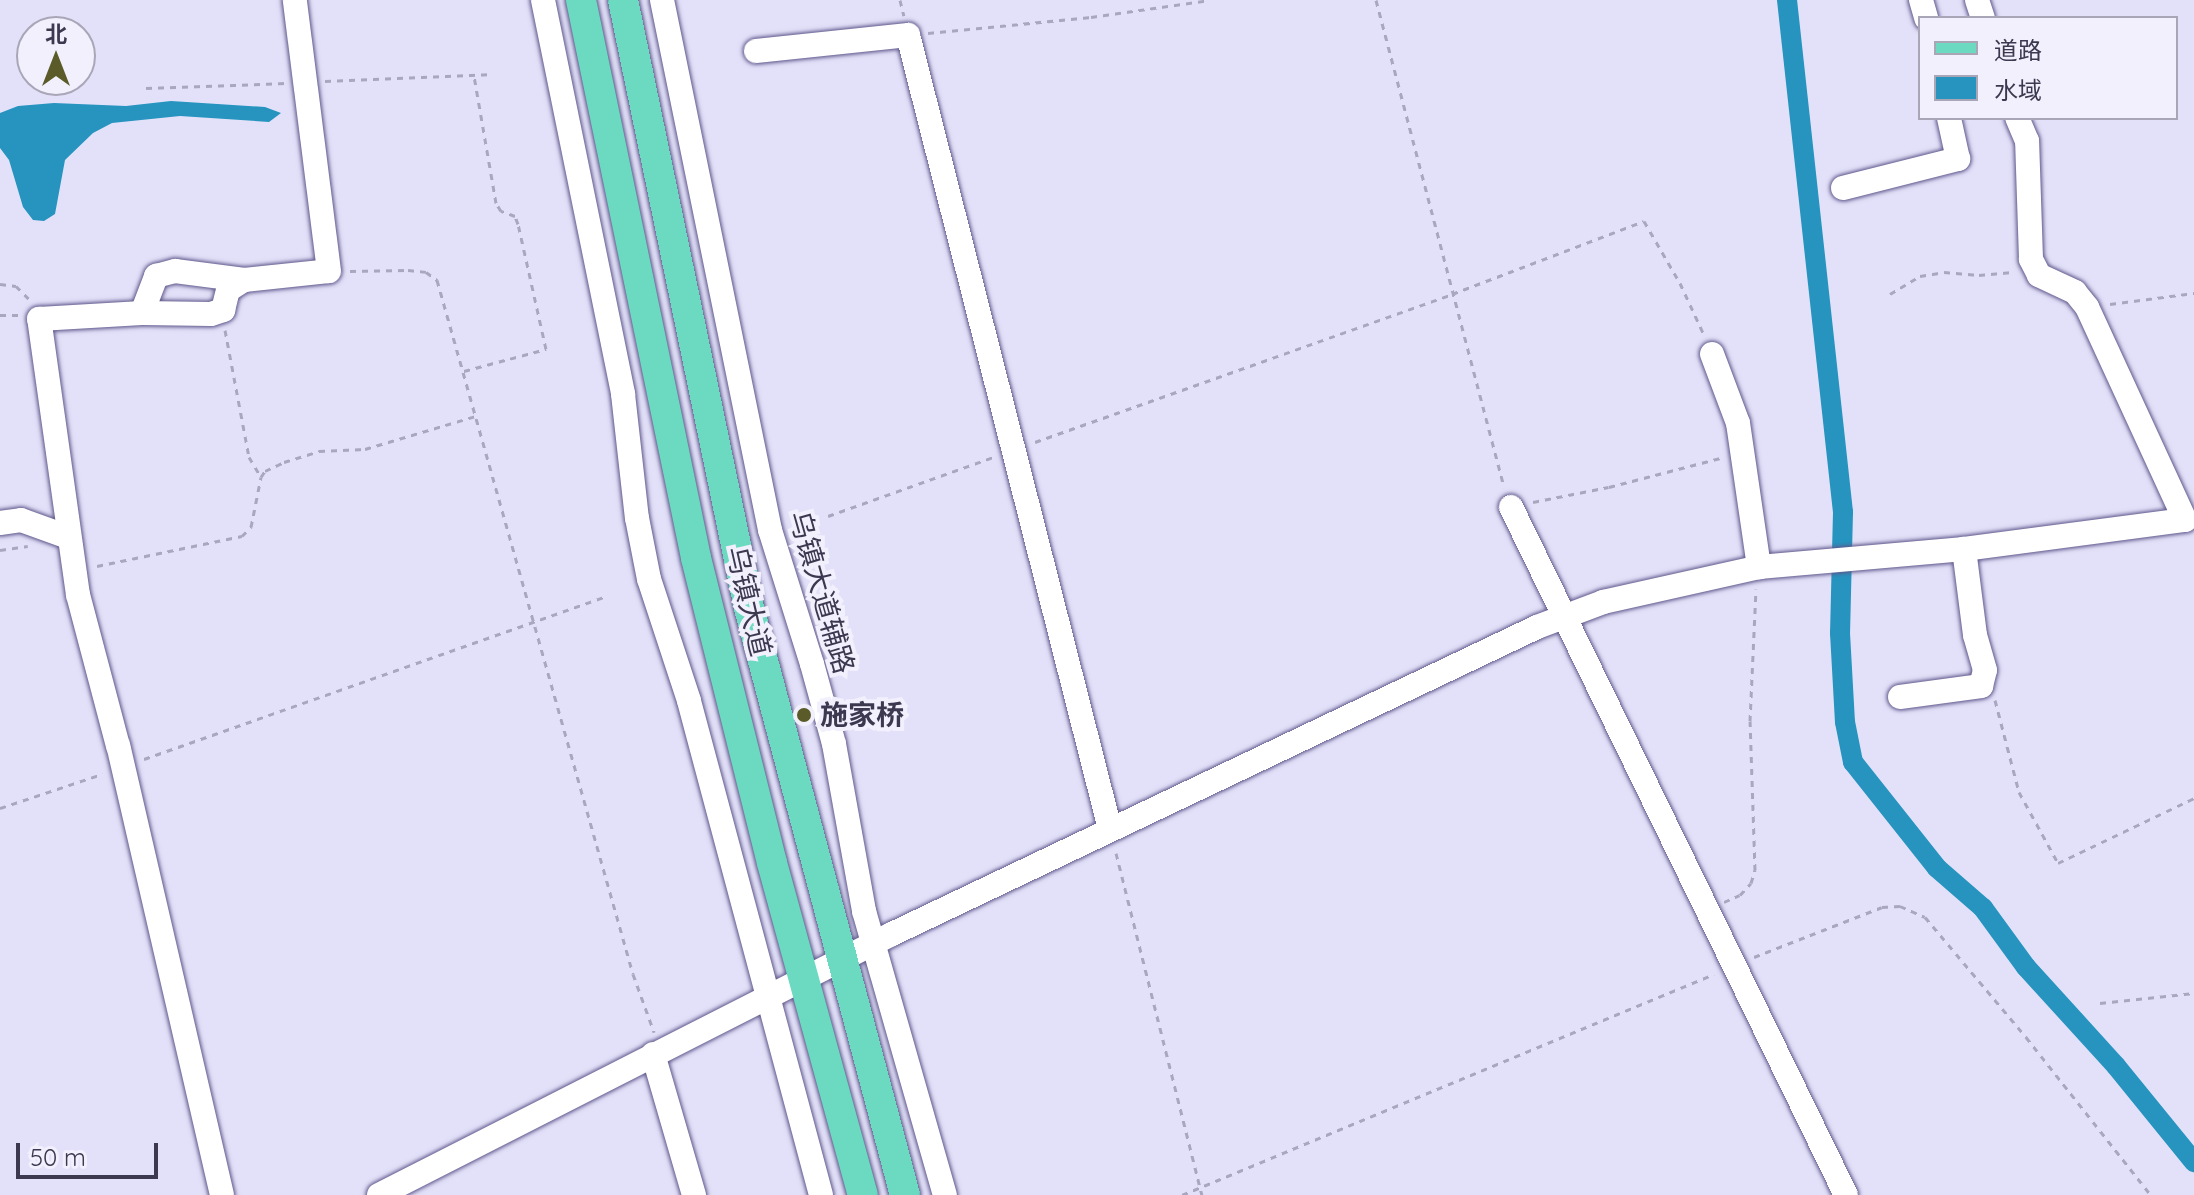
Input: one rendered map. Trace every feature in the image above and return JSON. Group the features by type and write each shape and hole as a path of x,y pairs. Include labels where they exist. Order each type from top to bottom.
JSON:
{"main road":[{"name":"乌镇大道","path":"581,0 611,160 696,558 803,979 863,1195"},
{"name":"乌镇大道","path":"623,0 741,571 905,1195"}],"street":[{"path":"142,313 156,276 175,271 244,280 329,271 295,0"},
{"path":"543,0 623,394 642,550 660,619 689,701 821,1195"},
{"name":"乌镇大道辅路","path":"662,0 767,516 834,744 853,857 873,944 945,1195"},
{"path":"756,51 908,35 1110,829"},
{"path":"1843,188 1958,159 1949,120"},
{"path":"379,1195 767,995 1110,829 1603,602 1759,567 1964,549 2185,520 2087,307 2075,292 2039,275 2031,259 2027,141 2018,120"},
{"path":"222,1195 74,571 39,319 142,313 211,314 223,310 228,290 244,280"},
{"path":"1712,354 1731,395 1743,452 1759,567"},
{"path":"1511,507 1567,616 1706,910 1846,1195"},
{"path":"0,523 21,520 68,537"},
{"path":"1900,697 1981,686 1985,670 1972,622 1964,549"},
{"path":"657,1052 694,1195"}],"path":[{"path":"908,35 1091,17 1210,0"},
{"path":"1376,0 1495,459 1511,507 1609,487 1743,452"},
{"path":"464,371 546,349 518,224 515,216 501,211 496,203 474,75"},
{"path":"828,516 1452,294 1644,221 1680,283 1712,354"},
{"path":"1890,294 1920,276 1944,272 1995,275 2036,268"},
{"path":"329,271 408,270 426,272 437,280 657,1052"},
{"path":"0,284 16,286 30,298 39,319"},
{"path":"2087,307 2194,293"},
{"path":"223,310 249,457 261,477"},
{"path":"74,571 242,536 251,527 261,477 265,471 319,451 365,449 476,416"},
{"path":"1706,910 1740,895 1751,883 1755,870 1751,640 1759,567"},
{"path":"0,808 604,597"},
{"path":"1981,686 1994,696 2019,792 2058,863 2194,798"},
{"path":"1110,829 1202,1195"},
{"path":"1182,1195 1734,966 1882,907 1900,906 1925,917 2026,1037 2151,1195"},
{"path":"2100,1003 2194,993"}],"water":[{"path":"171,101 265,107 281,113 269,122 180,116 112,123 93,133 65,160 55,214 44,221 33,220 23,207 9,160 0,148 0,113 18,106 54,103 126,106"}],"waterway":[{"path":"1787,0 1843,512 1840,633 1845,722 1853,762 1937,868 1983,908 2026,967 2116,1066 2194,1162"}],"place":[{"name":"施家桥","path":"804,715"}]}
